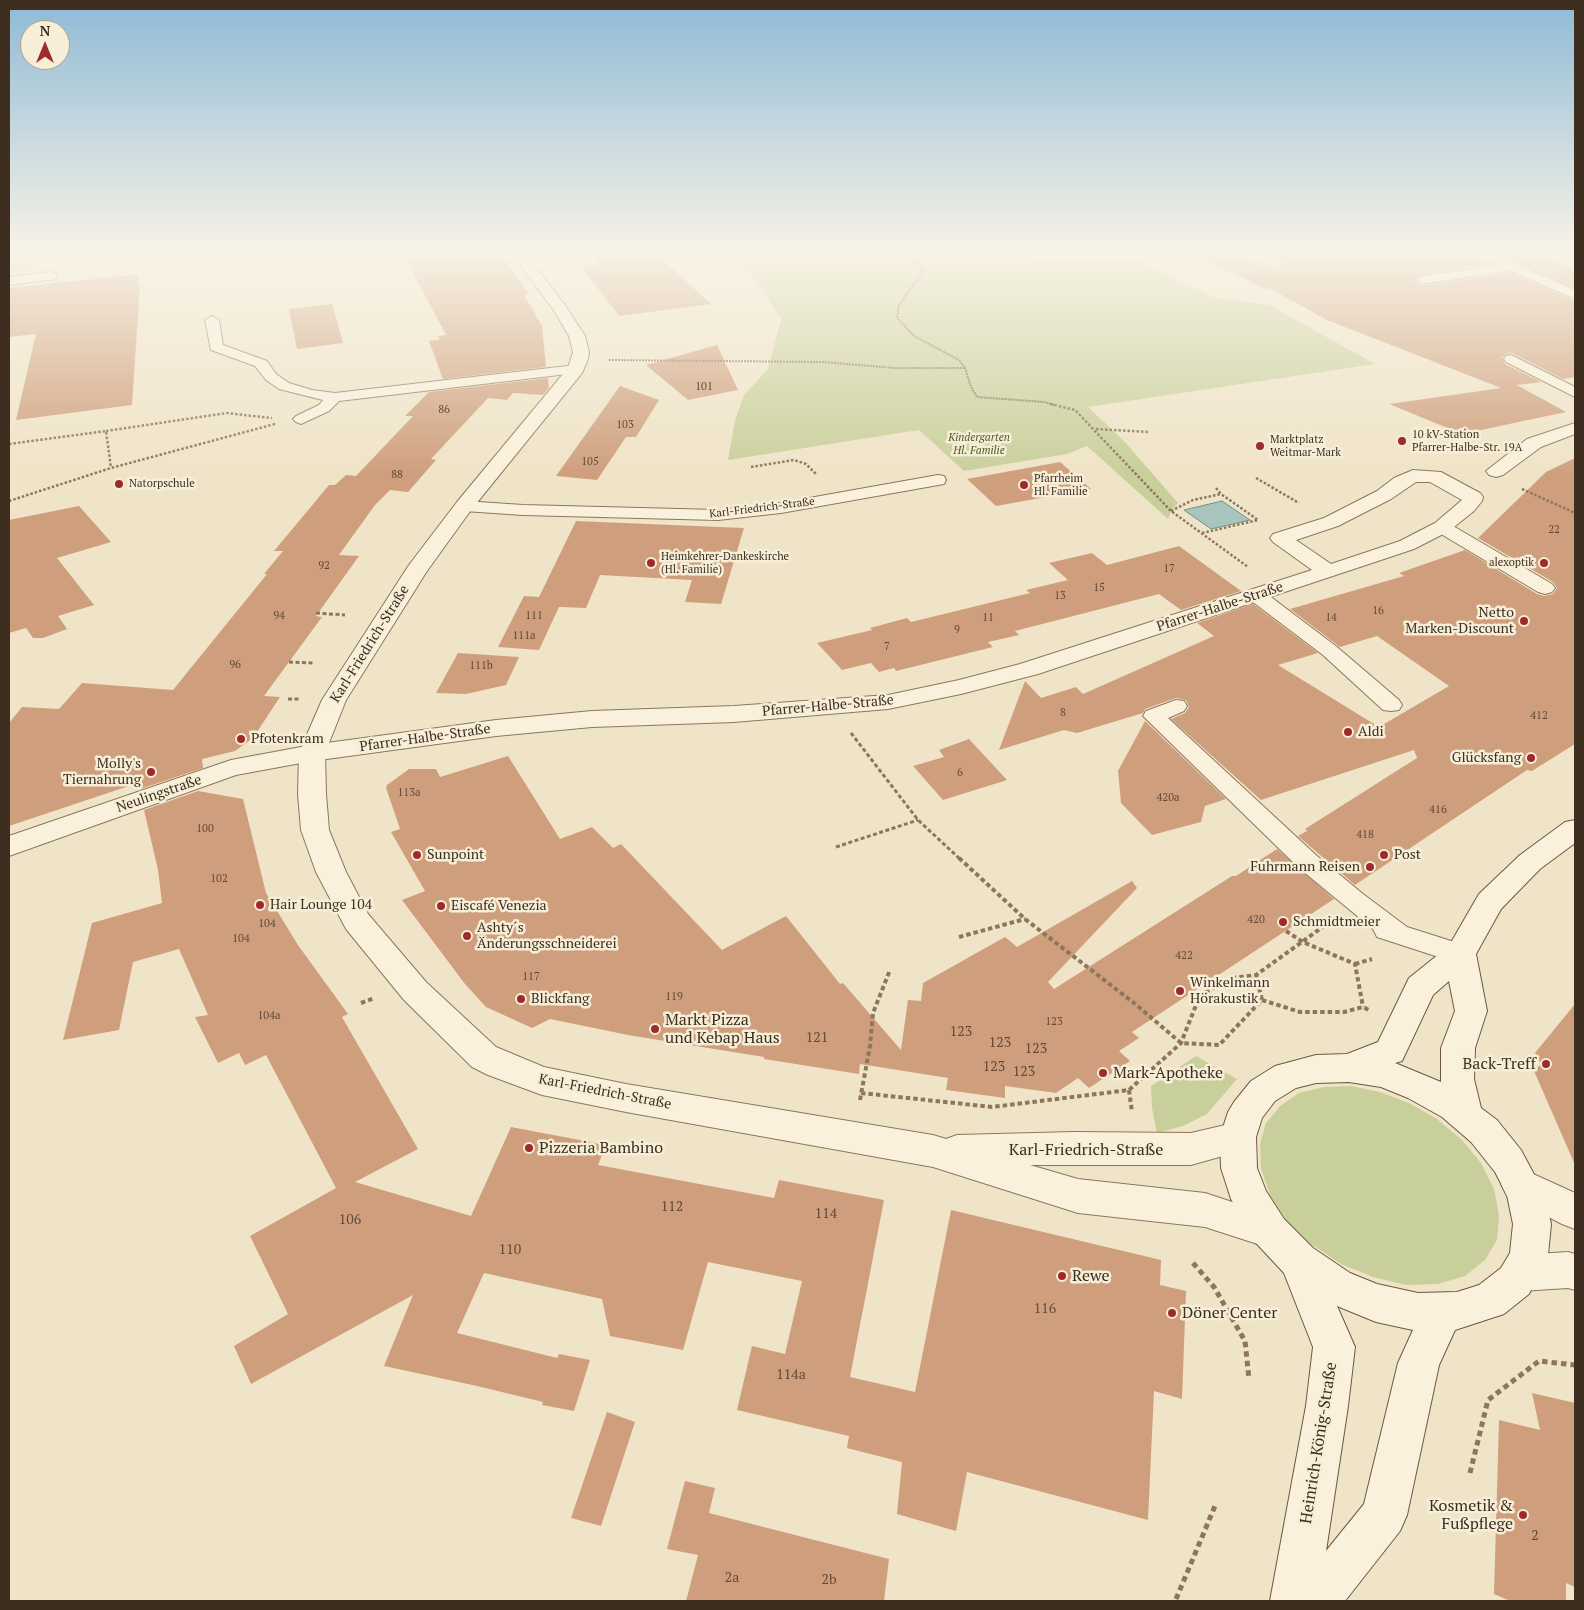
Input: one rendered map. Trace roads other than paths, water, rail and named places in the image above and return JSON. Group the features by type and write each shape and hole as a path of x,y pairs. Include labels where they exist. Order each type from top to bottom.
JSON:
{"street":[{"path":"570,325 577,336 581,352 576,369"},
{"name":"Karl-Friedrich-Straße","path":"576,369 464,506 417,570 334,700 312,753 312,794 315,830 331,872 357,921 415,991 453,1029 484,1056 513,1071 542,1081 933,1151 1078,1196 1205,1210 1270,1231"},
{"path":"1496,472 1534,443 1575,428"},
{"name":"Pfarrer-Halbe-Straße","path":"312,753 496,728 592,719 734,714 888,702 962,687 1029,669 1328,572 1406,545 1442,527 1467,507 1472,501 1472,497 1434,476 1413,476 1401,482 1384,495 1331,522 1280,538 1328,572"},
{"name":"Neulingstraße","path":"9,846 231,768 312,753"},
{"path":"1349,1068 1390,1051 1420,987 1460,954 1490,902 1530,862 1575,829"},
{"path":"1460,954 1471,1011 1458,1048 1457,1078 1465,1116"},
{"path":"1349,1068 1385,1074 1420,1088 1454,1107 1465,1116 1484,1131 1508,1160 1525,1193 1532,1224 1529,1255 1515,1281 1490,1301 1458,1311 1418,1312 1376,1303 1336,1286 1299,1261 1270,1231 1250,1199 1239,1168 1238,1137 1246,1112 1263,1091 1287,1076 1316,1069 1349,1068"},
{"name":"Karl-Friedrich-Straße","path":"933,1151 1074,1148 1191,1149 1238,1137"},
{"path":"1520,1184 1575,1212"},
{"name":"Heinrich-König-Straße","path":"1294,1601 1327,1406 1334,1347 1299,1261"},
{"path":"1520,1273 1568,1270 1575,1272"},
{"path":"1315,1601 1384,1515 1419,1363 1443,1311"}],"lane":[{"path":"213,325 216,347 262,364 262,368 271,377 284,386 311,394 335,397 576,369"},
{"path":"1511,358 1575,393"},
{"path":"296,419 324,408 335,397"},
{"name":"Karl-Friedrich-Straße","path":"464,506 543,511 718,515 780,508 938,480"},
{"path":"1442,527 1545,588"},
{"path":"1256,595 1330,651 1391,706"},
{"path":"1176,706 1154,716 1308,862 1354,901 1399,935"},
{"path":"1343,912 1399,935 1460,954"}],"water":[{"path":"1222,501 1250,520 1211,529 1184,510"}],"place":[{"name":"10 kV-Station Pfarrer-Halbe-Str. 19A","path":"1402,441"},
{"name":"Marktplatz Weitmar-Mark","path":"1260,446"},
{"name":"Natorpschule","path":"119,484"},
{"name":"Pfarrheim Hl. Familie","path":"1024,485"},
{"name":"Heimkehrer-Dankeskirche (Hl. Familie)","path":"651,563"},
{"name":"alexoptik","path":"1544,563"},
{"name":"Netto Marken-Discount","path":"1524,621"},
{"name":"Aldi","path":"1348,732"},
{"name":"Pfotenkram","path":"241,739"},
{"name":"Glücksfang","path":"1531,758"},
{"name":"Molly's Tiernahrung","path":"151,772"},
{"name":"Sunpoint","path":"417,855"},
{"name":"Post","path":"1384,855"},
{"name":"Fuhrmann Reisen","path":"1370,867"},
{"name":"Hair Lounge 104","path":"260,905"},
{"name":"Eiscafé Venezia","path":"441,906"},
{"name":"Schmidtmeier","path":"1283,922"},
{"name":"Ashty´s Änderungsschneiderei","path":"467,936"},
{"name":"Winkelmann Hörakustik","path":"1180,991"},
{"name":"Blickfang","path":"521,999"},
{"name":"Markt Pizza und Kebap Haus","path":"655,1029"},
{"name":"Back-Treff","path":"1546,1064"},
{"name":"Mark-Apotheke","path":"1103,1073"},
{"name":"Pizzeria Bambino","path":"529,1148"},
{"name":"Rewe","path":"1062,1276"},
{"name":"Döner Center","path":"1172,1313"},
{"name":"Kosmetik & Fußpflege","path":"1523,1515"}],"park label":[{"name":"Kindergarten Hl. Familie","path":"979,444"}]}
